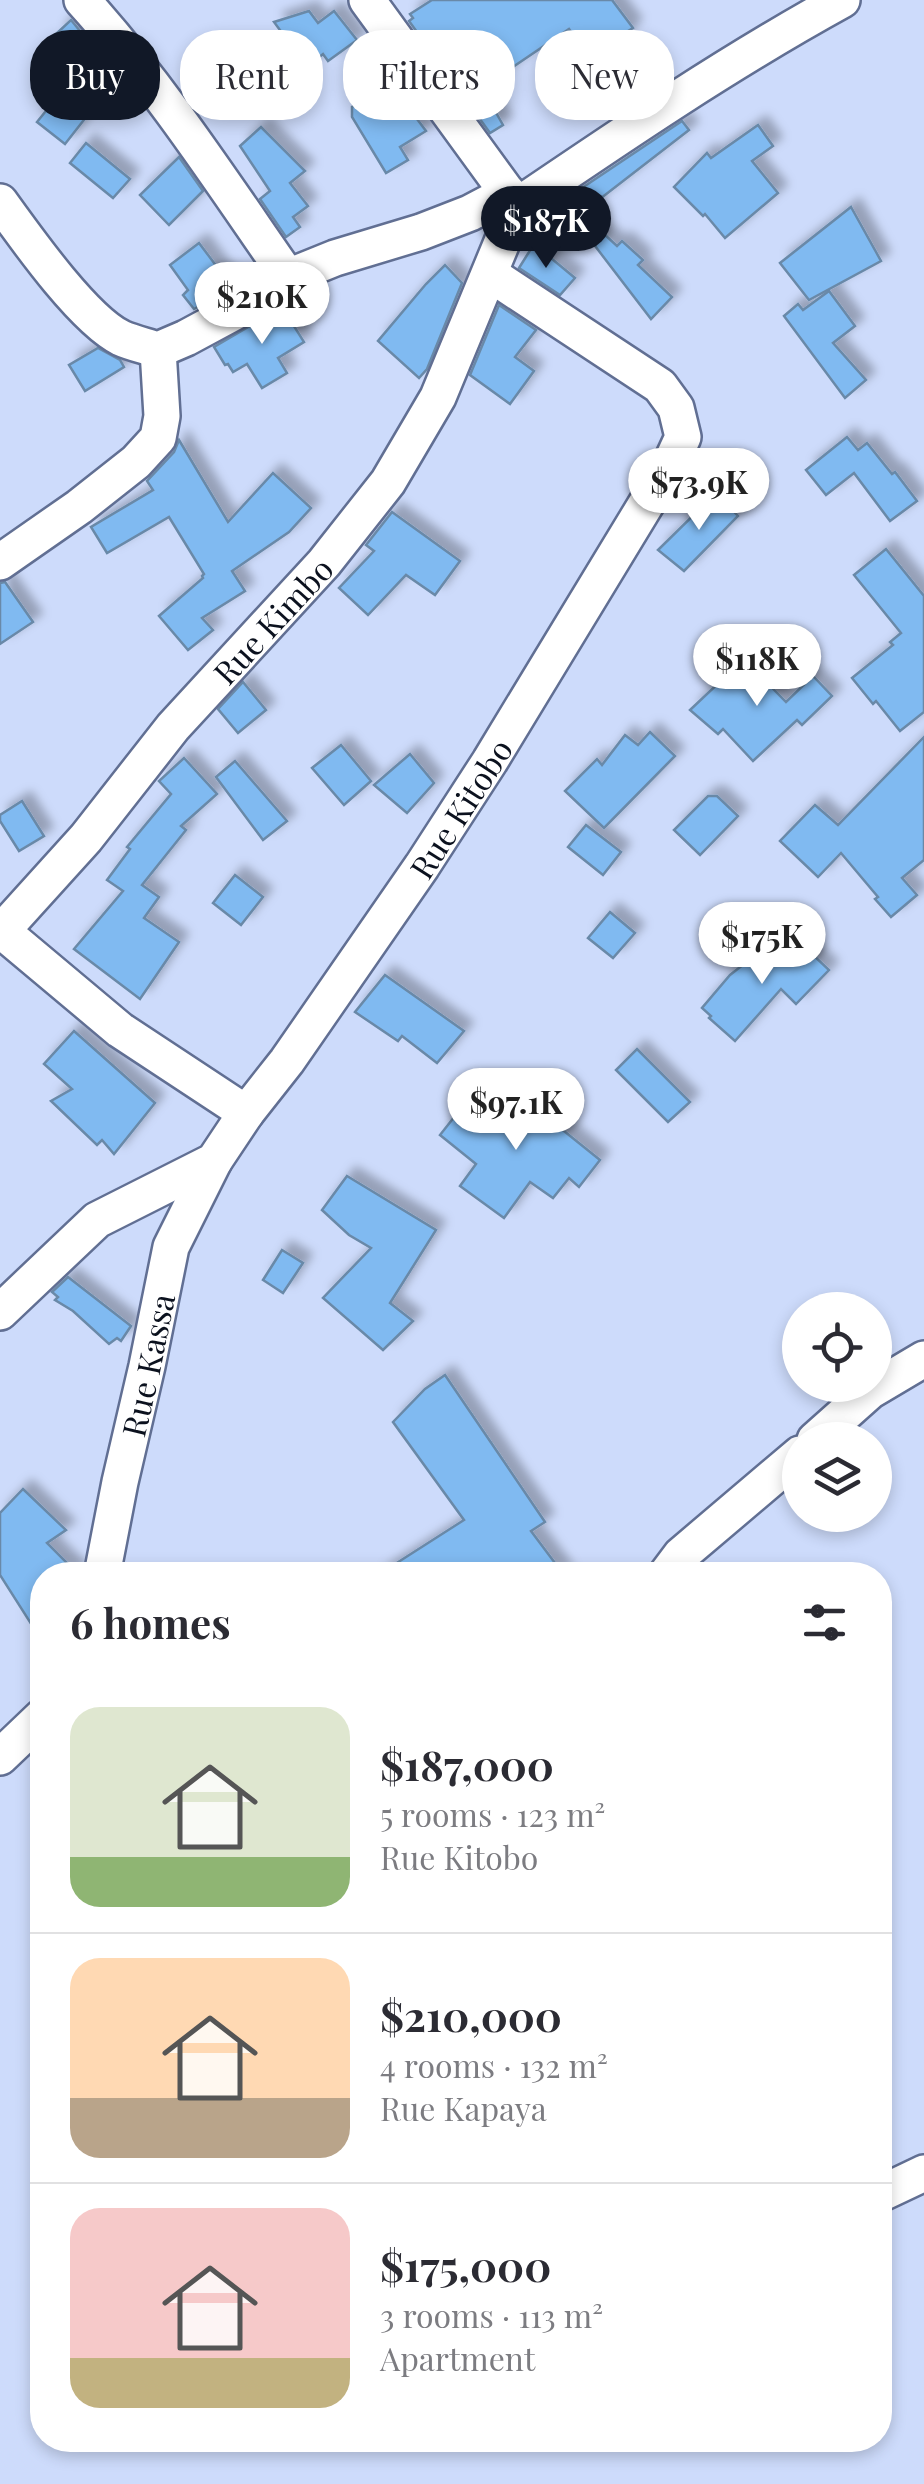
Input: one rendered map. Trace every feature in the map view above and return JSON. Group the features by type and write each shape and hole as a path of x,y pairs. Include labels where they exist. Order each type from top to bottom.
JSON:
{"street":[{"path":"82,0 118,40 195,142 288,277"},
{"path":"367,0 512,200"},
{"path":"0,202 94,318 122,338 158,350 221,319 288,277 512,200 842,0"},
{"name":"Rue Kimbo","path":"1,932 86,838 173,727 324,563 388,482 438,397 490,274 512,200"},
{"name":"Rue Kitobo","path":"214,1162 422,866 490,761 645,508 683,437 676,408 660,386 490,274"},
{"path":"0,562 136,462 158,438 162,416 158,350"},
{"path":"1,932 120,1030 246,1113"},
{"path":"0,1312 96,1220 214,1162"},
{"name":"Rue Kassa","path":"105,1562 171,1247 214,1162"},
{"path":"835,1422 870,1390 924,1358"},
{"path":"676,1562 782,1469"},
{"path":"0,1757 30,1728"},
{"path":"892,2188 924,2173"}],"building":[{"path":"432,0 612,0 633,28 535,30 535,52 515,66 515,30 416,30 409,21 413,18 410,14"},
{"path":"309,11 318,23 334,11 349,30 343,30 343,50 328,61 323,54 323,30 280,30 274,22"},
{"path":"71,20 79,30 60,30"},
{"path":"39,120 84,120 65,144"},
{"path":"354,120 418,120 426,131 400,147 408,160 386,173"},
{"path":"481,120 500,120 503,125 490,133"},
{"path":"682,121 689,130 574,219 561,202"},
{"path":"758,125 773,146 752,161 778,193 725,238 674,187 707,153 711,158"},
{"path":"261,127 305,171 290,183 308,206 293,217 300,227 286,237 260,199 270,191 240,146"},
{"path":"86,143 130,179 113,198 70,163"},
{"path":"179,157 203,191 169,225 140,195"},
{"path":"851,207 881,261 809,300 780,263"},
{"path":"603,233 617,246 622,241 643,260 638,265 672,297 651,319 592,242"},
{"path":"199,243 233,288 194,309 183,295 188,290 170,265"},
{"path":"534,244 575,278 560,295 519,268"},
{"path":"445,265 462,283 427,369 419,378 378,341"},
{"path":"829,291 855,326 833,343 866,380 845,398 784,316 798,304 803,310"},
{"path":"499,305 536,330 515,357 534,371 510,404 470,375"},
{"path":"282,307 304,342 278,358 287,373 262,388 247,364 233,372 214,347"},
{"path":"98,348 120,360 124,367 85,391 69,365"},
{"path":"847,437 858,450 867,443 917,501 890,521 854,473 826,495 806,470"},
{"path":"179,440 228,522 273,473 311,508 289,532 232,571 245,591 202,618 213,630 188,650 159,616 204,574 169,517 107,553 91,527 153,490 147,481 174,452"},
{"path":"716,493 738,516 684,571 658,550"},
{"path":"392,512 460,561 435,595 406,575 368,615 339,588 374,551 366,545"},
{"path":"886,549 924,596 924,712 900,731 852,678 893,645 890,642 901,633 854,575"},
{"path":"5,582 33,622 0,644 0,583"},
{"path":"744,659 786,702 813,676 832,696 802,725 797,720 753,761 723,729 718,734 690,710"},
{"path":"243,682 266,710 238,733 218,709"},
{"path":"650,732 675,756 604,828 565,791 597,759 602,765 625,735 638,745"},
{"path":"924,737 924,860 902,878 917,895 891,917 841,853 818,877 780,841 815,805 838,825"},
{"path":"341,745 371,781 344,805 312,768"},
{"path":"410,754 434,783 407,813 374,785"},
{"path":"184,758 217,794 181,826 186,830 142,885 159,897 144,918 179,942 140,999 74,949 123,891 107,880 130,849 127,847 171,794 159,781"},
{"path":"235,761 287,821 263,840 216,777"},
{"path":"708,796 717,796 738,816 700,855 674,830"},
{"path":"22,801 44,836 19,851 0,815"},
{"path":"586,825 621,852 603,875 568,847"},
{"path":"235,875 263,897 241,925 213,903"},
{"path":"610,912 635,933 613,958 588,938"},
{"path":"776,939 796,964 809,951 829,970 796,1004 781,989 735,1041 702,1008 730,975"},
{"path":"385,975 464,1031 437,1063 402,1036 398,1041 355,1012"},
{"path":"74,1031 155,1103 114,1154 102,1140 97,1145 51,1101 72,1089 44,1064"},
{"path":"637,1049 690,1102 668,1122 616,1070"},
{"path":"513,1090 600,1160 579,1187 569,1178 553,1198 530,1182 504,1218 460,1186 476,1164 440,1135 466,1102 490,1121"},
{"path":"347,1176 436,1230 390,1303 413,1321 383,1350 323,1298 371,1248 349,1235 322,1210"},
{"path":"282,1250 303,1263 283,1293 263,1280"},
{"path":"68,1277 131,1326 121,1341 117,1338 109,1344 55,1300 58,1297 52,1292"},
{"path":"445,1375 545,1522 531,1531 554,1562 398,1562 464,1520 393,1422 425,1389"},
{"path":"23,1489 66,1530 47,1543 66,1562 30,1562 30,1622 0,1575 0,1513"}]}
